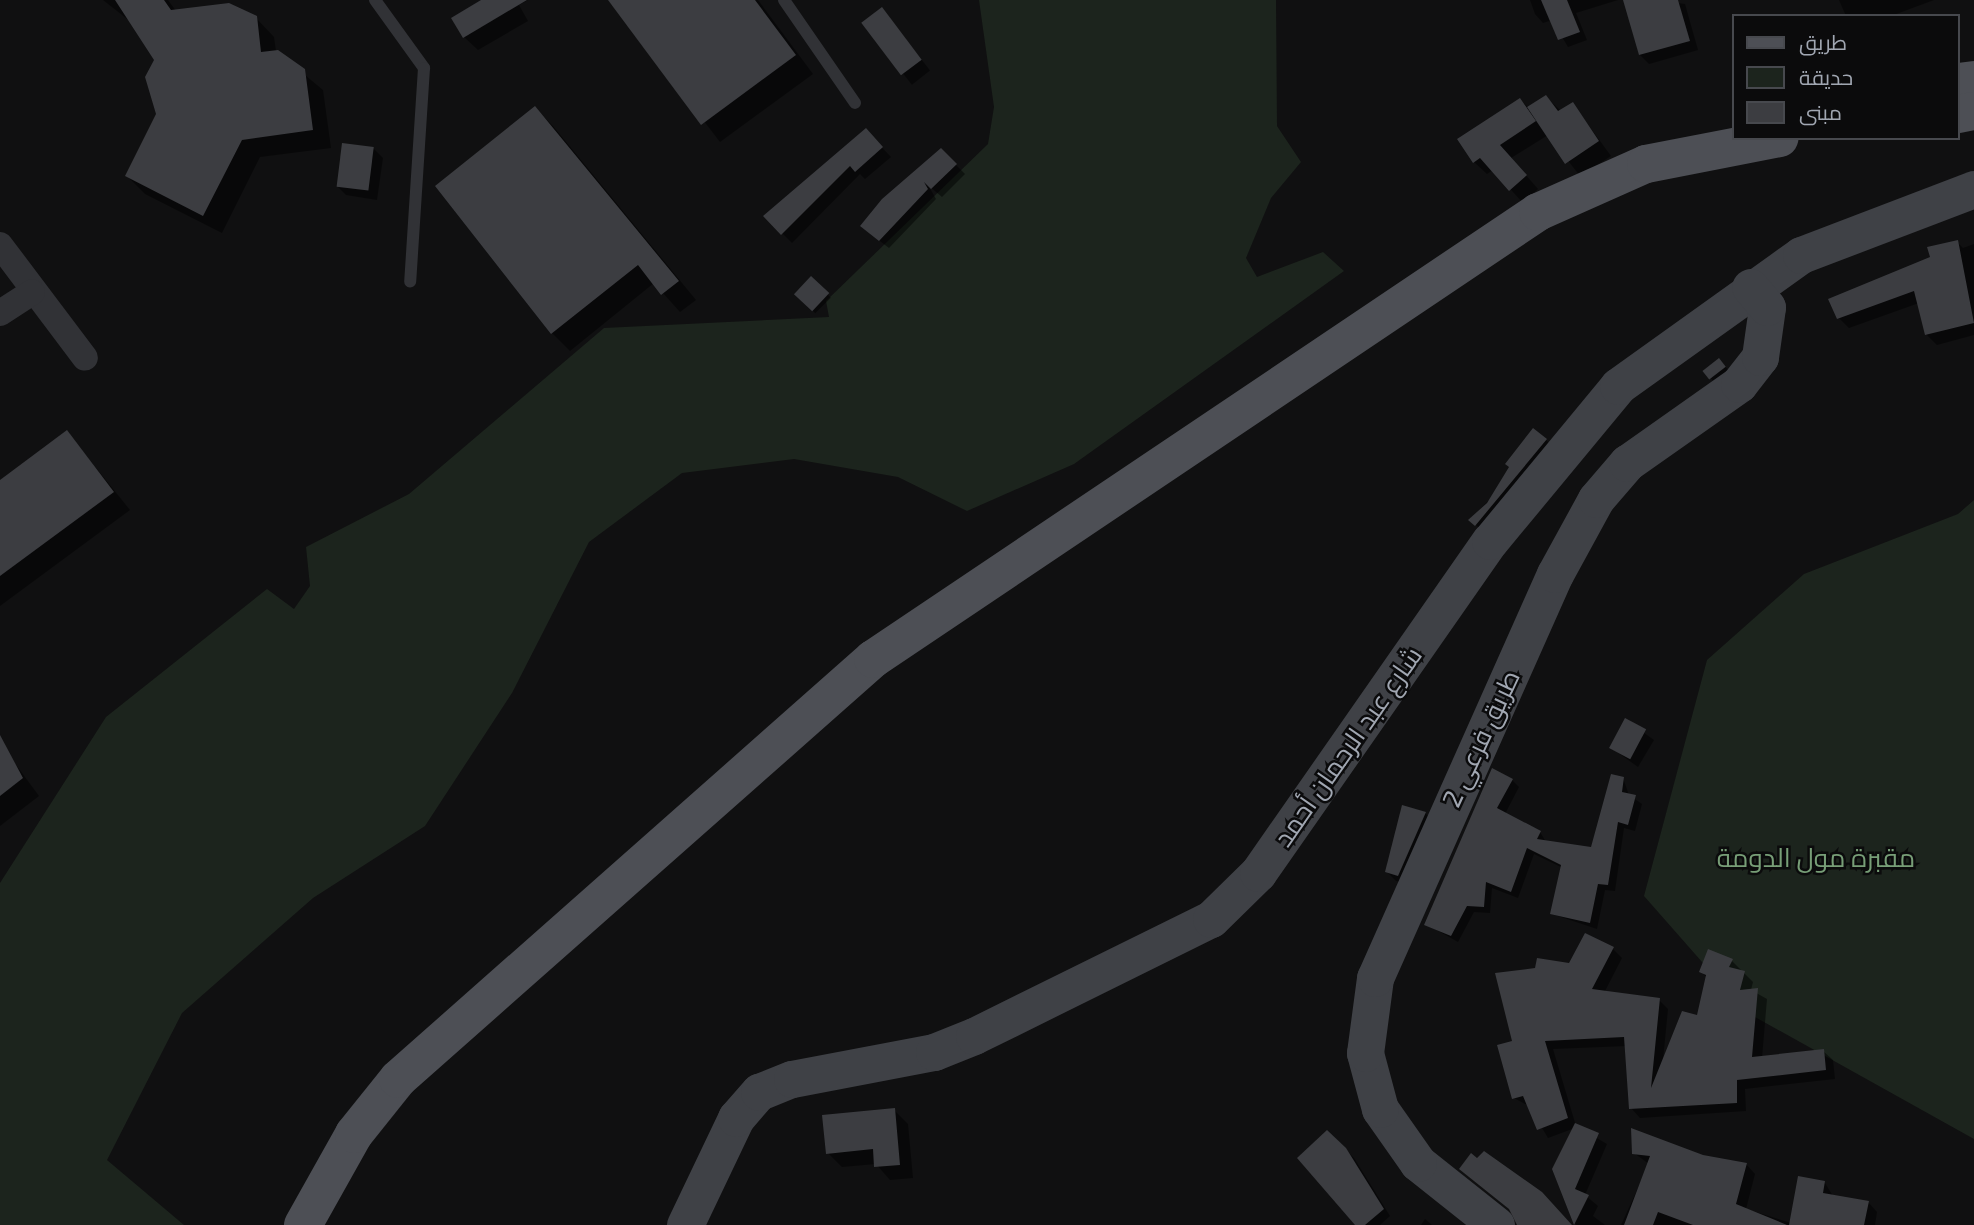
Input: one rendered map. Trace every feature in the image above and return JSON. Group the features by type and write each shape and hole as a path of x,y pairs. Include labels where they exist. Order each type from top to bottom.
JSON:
{"main road":[{"path":"1646,164 1669,145 1732,126"},
{"path":"303,1225 354,1134 398,1079 873,659 1538,212 1646,164 1770,140"},
{"name":"شارع عبد الرحمان أحمد","path":"685,1225 736,1118 759,1092 974,1036 1211,919 1258,873 1490,541 1596,409 1644,363 1750,287 1837,237 1974,189"},
{"name":"طريق فرعي 2","path":"1496,1225 1418,1163 1380,1109 1365,1054 1375,978 1555,574 1596,499 1627,463 1739,384 1760,357 1767,307 1750,287"}],"street":[{"path":"0,246 32,292 85,358"},
{"path":"0,313 32,292"}],"lane":[{"path":"375,0 424,68 410,282"},
{"path":"784,0 855,103"}],"green space":[{"path":"979,0 1276,0 1277,126 1301,162 1271,198 1246,258 1257,277 1323,252 1344,271 1074,464 967,511 898,477 794,459 682,473 589,542 512,693 425,826 313,898 182,1013 107,1160 184,1225 0,1225 0,883 106,717 267,589 294,609 310,586 306,547 409,494 604,328 829,317 826,301 988,144 994,107"},
{"name":"مقبرة مول الدومة","path":"1974,500 1974,1139 1746,1012 1644,896 1707,660 1804,574 1958,514"}],"building":[{"path":"115,0 164,0 171,10 229,3 257,16 261,52 278,50 305,69 313,130 242,140 203,216 125,176 156,114 145,77 154,60"},
{"path":"481,0 527,0 463,38 451,18"},
{"path":"608,0 755,0 796,55 701,125"},
{"path":"1541,0 1567,0 1580,32 1558,40"},
{"path":"1623,0 1678,0 1690,41 1639,55"},
{"path":"882,7 922,60 901,75 861,23"},
{"path":"1546,95 1558,111 1573,102 1599,141 1565,164 1527,107"},
{"path":"1520,98 1536,121 1500,145 1527,175 1509,191 1480,158 1473,163 1457,139"},
{"path":"535,106 679,281 661,295 638,265 551,334 435,186"},
{"path":"866,128 883,147 855,172 850,166 781,235 763,216"},
{"path":"342,143 374,147 368,191 337,187"},
{"path":"941,148 957,164 931,189 924,182 928,189 879,241 860,226 882,199"},
{"path":"1958,240 1974,323 1925,335 1914,291 1837,319 1828,299 1930,257 1927,247"},
{"path":"811,276 829,293 812,311 794,294"},
{"path":"1719,358 1726,367 1709,380 1702,371"},
{"path":"1533,428 1547,439 1475,526 1468,520 1487,503 1509,467 1505,464"},
{"path":"67,430 114,492 0,576 0,480"},
{"path":"1625,718 1646,729 1630,759 1609,748"},
{"path":"0,735 23,778 0,796"},
{"path":"1492,768 1513,779 1497,808 1541,831 1537,839 1591,847 1611,774 1624,777 1622,792 1636,795 1628,825 1618,822 1608,885 1598,884 1590,923 1550,914 1561,865 1527,848 1511,892 1486,882 1484,907 1467,906 1451,936 1424,925"},
{"path":"1402,805 1426,812 1398,876 1385,872"},
{"path":"1585,933 1614,947 1592,989 1660,998 1651,1088 1682,1011 1697,1015 1706,975 1699,972 1708,949 1733,959 1729,967 1745,971 1740,990 1758,988 1752,1057 1824,1049 1826,1070 1737,1080 1737,1103 1629,1109 1624,1037 1545,1041 1568,1118 1537,1130 1523,1096 1512,1099 1497,1045 1512,1041 1495,973 1535,968 1537,958 1569,963"},
{"path":"895,1108 900,1165 874,1167 873,1149 826,1154 822,1115"},
{"path":"1575,1123 1599,1133 1575,1189 1589,1195 1574,1225 1552,1169"},
{"path":"1631,1128 1703,1155 1747,1163 1736,1204 1787,1225 1693,1225 1658,1212 1653,1225 1624,1225 1650,1156 1632,1154"},
{"path":"1327,1130 1346,1148 1384,1209 1365,1225 1355,1225 1297,1158"},
{"path":"1484,1151 1542,1192 1572,1225 1517,1225 1509,1209 1459,1169 1471,1153 1477,1158"},
{"path":"1798,1176 1825,1181 1823,1193 1869,1201 1864,1225 1789,1225"}]}
